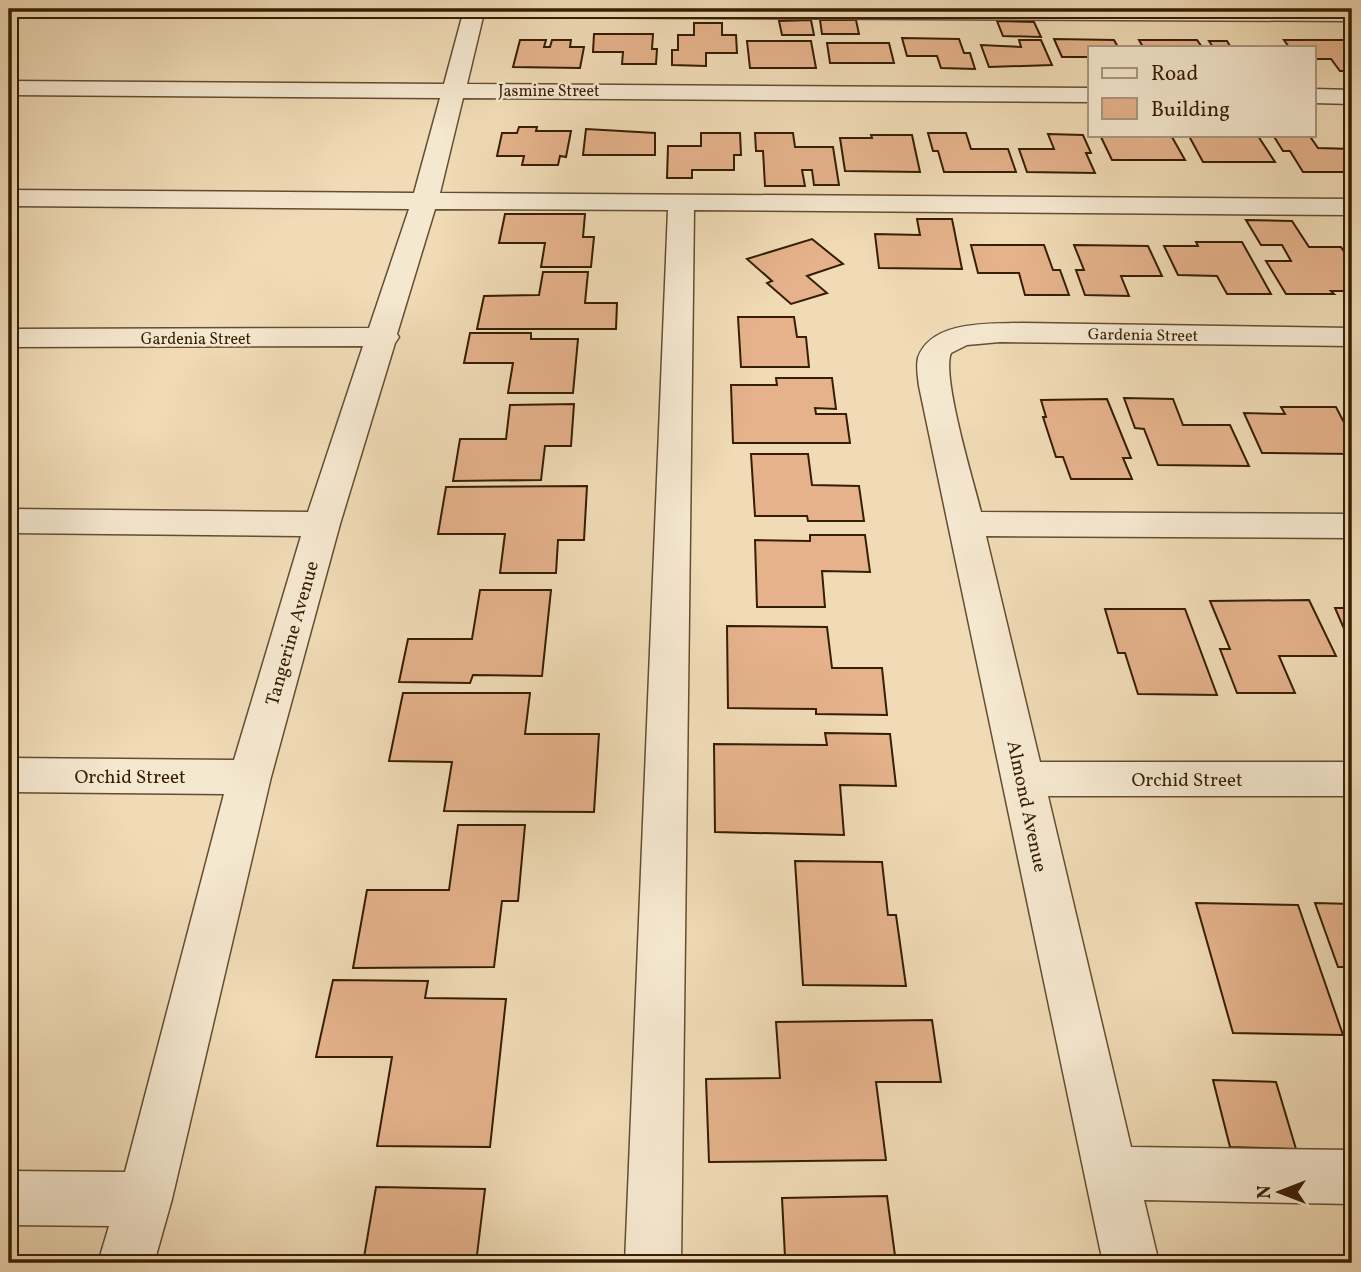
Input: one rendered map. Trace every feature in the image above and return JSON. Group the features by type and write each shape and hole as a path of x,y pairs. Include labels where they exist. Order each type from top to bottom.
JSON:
{"street":[{"path":"9,9 1352,15"},
{"name":"Tangerine Avenue","path":"126,1263 145,1199 250,777 322,524 384,337 425,201 475,10"},
{"name":"Jasmine Street","path":"9,88 1088,94"},
{"path":"1316,96 1352,97"},
{"path":"9,198 1352,207"},
{"path":"653,1263 681,204"},
{"name":"Gardenia Street","path":"937,349 951,340 968,335 1022,332 1352,337"},
{"name":"Gardenia Street","path":"9,338 384,337"},
{"name":"Almond Avenue","path":"937,349 933,359 935,386 968,524 1022,779 1131,1263"},
{"path":"9,521 322,524"},
{"path":"968,524 1352,526"},
{"name":"Orchid Street","path":"9,775 250,777"},
{"name":"Orchid Street","path":"1022,779 1352,779"},
{"path":"1110,1173 1352,1177"},
{"path":"9,1198 145,1199"}],"building":[{"path":"811,20 814,35 782,35 779,21"},
{"path":"820,20 856,20 859,34 822,34"},
{"path":"997,21 1034,22 1041,37 1003,36"},
{"path":"694,23 722,23 722,35 736,35 737,53 706,53 706,66 672,65 672,50 678,50 678,35 694,35"},
{"path":"594,34 653,34 652,49 657,49 656,64 622,64 623,52 593,52"},
{"path":"902,38 959,39 964,53 970,53 975,69 941,68 937,56 907,56"},
{"path":"1054,39 1114,40 1117,46 1088,46 1088,57 1062,57"},
{"path":"520,40 546,40 544,47 550,47 552,40 571,40 570,47 584,47 580,68 513,67"},
{"path":"1019,40 1041,40 1052,65 989,67 981,45 1021,47"},
{"path":"1139,40 1197,40 1201,46 1142,46"},
{"path":"1284,40 1344,40 1352,50 1352,71 1340,71 1331,59 1316,59 1316,46 1288,46"},
{"path":"747,41 811,41 816,68 750,68"},
{"path":"1209,41 1227,41 1230,46 1212,46"},
{"path":"827,43 889,43 894,63 830,63"},
{"path":"519,127 537,127 536,131 571,131 566,157 560,156 558,165 522,165 524,156 497,156 502,133 517,133"},
{"path":"586,129 655,133 655,155 583,155"},
{"path":"701,133 740,133 741,155 734,155 734,170 692,170 692,178 667,178 668,146 701,146"},
{"path":"755,133 793,133 795,147 833,147 839,185 814,185 812,170 802,170 805,186 765,186 763,151 756,151"},
{"path":"928,133 966,133 971,149 1008,149 1016,172 944,172 938,151 933,151"},
{"path":"1048,134 1083,135 1091,153 1086,153 1095,173 1027,172 1019,149 1054,149"},
{"path":"871,135 912,135 920,172 845,171 840,138 872,138"},
{"path":"1100,136 1172,137 1185,160 1112,160"},
{"path":"1189,136 1258,136 1275,162 1203,162"},
{"path":"1274,136 1310,136 1318,148 1352,149 1352,172 1303,172 1290,151 1283,151"},
{"path":"505,214 585,214 583,237 594,237 591,267 541,267 545,243 499,243"},
{"path":"917,219 952,219 962,269 879,268 875,234 920,235"},
{"path":"1246,220 1292,221 1309,247 1341,247 1352,264 1352,291 1331,291 1334,294 1286,294 1266,261 1291,261 1282,245 1261,245"},
{"path":"812,239 843,264 807,276 827,293 791,304 767,283 772,281 747,259"},
{"path":"1196,242 1242,242 1271,294 1227,294 1217,276 1178,275 1164,246 1198,246"},
{"path":"971,245 1044,245 1053,270 1060,270 1069,295 1025,295 1019,273 978,273"},
{"path":"1074,245 1148,246 1162,276 1121,276 1129,296 1085,295 1076,270 1084,270"},
{"path":"543,272 588,272 585,303 617,303 616,329 477,329 484,296 539,295"},
{"path":"738,317 794,317 797,337 806,337 809,367 741,367"},
{"path":"470,333 531,333 531,339 578,339 573,393 508,393 513,363 464,363"},
{"path":"776,378 832,378 836,409 815,408 816,414 846,414 850,443 733,443 731,385 777,385"},
{"path":"1124,398 1173,399 1183,425 1230,425 1249,466 1158,465 1144,429 1135,428"},
{"path":"1107,399 1131,458 1123,458 1132,479 1071,479 1063,457 1056,457 1043,417 1046,417 1041,400"},
{"path":"574,404 571,446 545,446 541,480 453,481 460,439 506,439 510,405"},
{"path":"1281,407 1336,407 1352,438 1352,454 1262,453 1244,413 1285,414"},
{"path":"751,454 808,454 812,485 859,486 864,521 808,521 807,516 755,516"},
{"path":"587,486 584,540 558,540 556,573 500,573 505,534 438,534 446,487"},
{"path":"810,535 865,535 870,572 822,571 825,607 757,607 755,540 810,541"},
{"path":"480,590 551,590 542,676 473,675 470,683 399,682 408,639 472,639"},
{"path":"1309,600 1336,656 1279,656 1295,693 1237,693 1220,649 1230,649 1210,601"},
{"path":"1335,608 1352,608 1352,647"},
{"path":"1105,609 1185,609 1217,695 1138,694 1125,653 1118,653"},
{"path":"727,626 827,627 832,668 882,668 887,715 816,714 816,709 728,708"},
{"path":"403,693 530,693 525,734 599,734 594,812 444,811 452,762 389,761"},
{"path":"825,733 890,734 896,786 840,785 844,835 715,832 714,744 827,745"},
{"path":"458,825 525,825 518,901 502,901 494,967 353,968 367,890 449,890"},
{"path":"795,861 882,862 888,915 896,915 906,986 803,985"},
{"path":"1196,903 1298,905 1343,1035 1233,1033"},
{"path":"1315,903 1352,904 1352,974 1349,967 1338,967"},
{"path":"333,980 428,981 425,998 506,999 490,1147 377,1146 392,1057 316,1057"},
{"path":"932,1020 941,1082 876,1082 886,1160 709,1162 706,1079 780,1078 776,1022"},
{"path":"1213,1080 1276,1082 1296,1149 1230,1147"},
{"path":"376,1187 485,1189 476,1263 363,1263"},
{"path":"887,1196 896,1263 746,1263 746,1259 785,1257 782,1198"}]}
